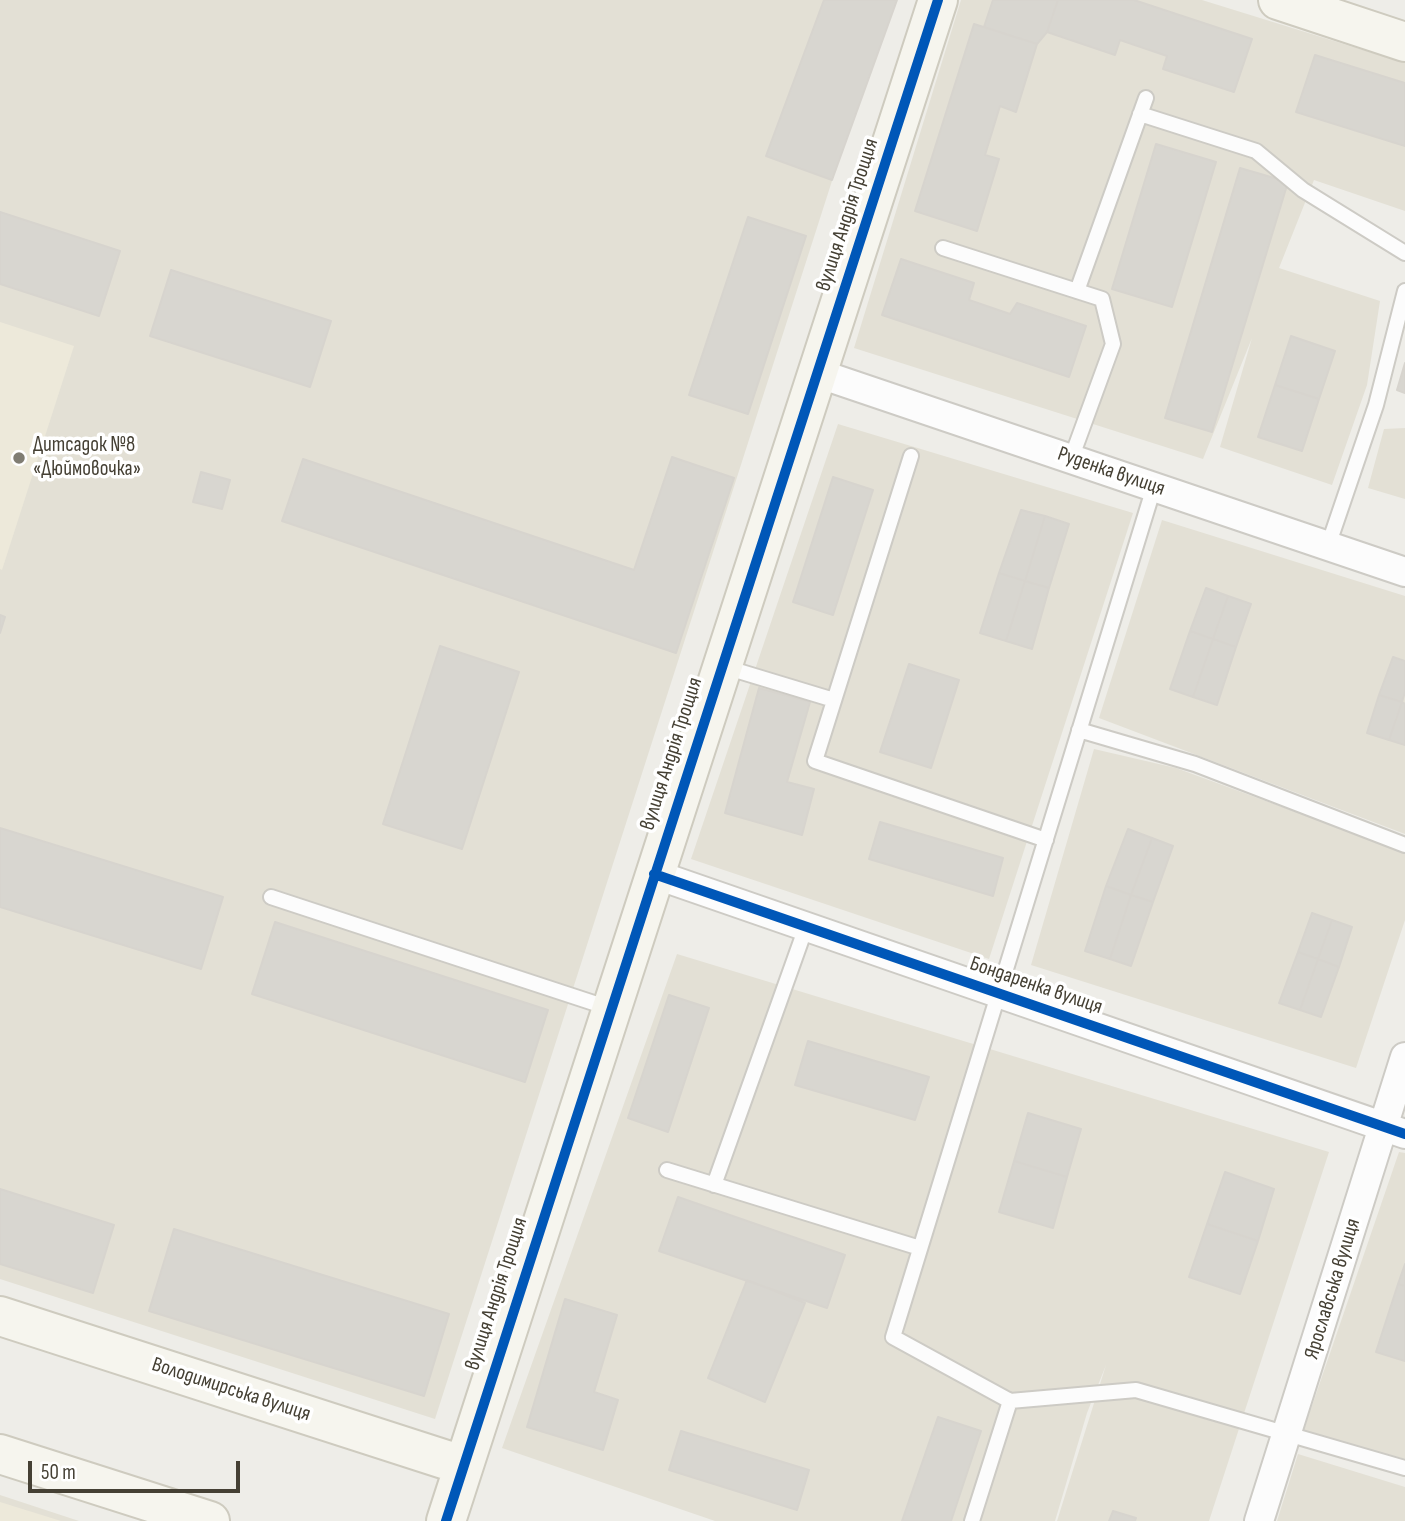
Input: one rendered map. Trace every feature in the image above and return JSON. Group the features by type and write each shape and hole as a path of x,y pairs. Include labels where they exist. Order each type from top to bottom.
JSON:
{"street":[{"name":"вулиця Андрія Трощия","path":"446,1521 938,0"},
{"path":"1278,0 1405,42"},
{"name":"Руденка вулиця","path":"817,373 1405,572"},
{"name":"Бондаренка вулиця","path":"654,874 1394,1130"},
{"name":"Ярославська вулиця","path":"1259,1521 1394,1130 1405,1057"},
{"name":"Володимирська вулиця","path":"0,1316 462,1465"},
{"path":"0,1454 210,1521"}],"lane":[{"path":"1077,291 1146,99"},
{"path":"1140,114 1256,151 1303,190 1405,253"},
{"path":"943,248 1102,299 1113,344 1071,459"},
{"path":"1328,546 1376,405 1405,291"},
{"path":"911,456 815,761 1046,840"},
{"path":"1154,487 893,1337 1010,1401 1136,1390 1287,1436 1405,1468"},
{"path":"721,665 834,700"},
{"path":"1079,730 1195,764 1405,845"},
{"path":"271,898 610,1008"},
{"path":"714,1185 806,927"},
{"path":"667,1170 920,1248"},
{"path":"972,1521 1010,1401"}],"shaded area":[{"path":"0,0 890,0 435,1419 0,1279"},
{"path":"961,0 1202,0 1405,63 1405,211 1314,180 1279,268 1380,301 1367,385 1332,485 1220,447 1252,338 1203,459 854,348"},
{"name":"Дитсадок №8 «Дюймовочка»","path":"0,322 74,346 2,570 0,569"},
{"path":"838,424 1133,513 989,959 691,859"},
{"path":"1405,428 1405,499 1368,488 1384,429"},
{"path":"1162,520 1405,596 1405,834 1099,718"},
{"path":"1094,749 1176,768 1405,852 1405,920 1356,1068 1031,965"},
{"path":"677,954 1329,1152 1209,1521 1057,1521 1106,1365 1087,1413 1055,1521 715,1521 502,1448"},
{"path":"1399,1152 1405,1153 1405,1459 1303,1432"},
{"path":"1298,1454 1405,1487 1405,1521 1277,1521"},
{"path":"0,1495 79,1521 0,1521"},
{"path":"0,1502 61,1521 0,1521"}],"building":[{"path":"824,0 897,0 832,180 766,156"},
{"path":"993,0 1058,0 1047,32 1037,44 984,27"},
{"path":"1058,0 1134,0 1252,39 1234,92 1163,69 1167,56 1120,40 1115,55 1047,32"},
{"path":"974,24 1037,44 1016,112 1000,106 985,155 999,159 977,231 915,211"},
{"path":"1315,55 1405,83 1405,146 1296,112"},
{"path":"1156,144 1216,162 1172,307 1112,289"},
{"path":"1240,168 1288,182 1212,432 1165,418"},
{"path":"0,212 120,251 99,316 0,284"},
{"path":"748,217 806,236 748,414 689,395"},
{"path":"901,259 974,283 969,300 1010,314 1017,303 1086,326 1069,377 882,315"},
{"path":"171,270 331,321 310,387 150,336"},
{"path":"1291,336 1335,351 1319,399 1275,385"},
{"path":"1405,363 1405,393 1397,390"},
{"path":"1275,385 1319,399 1302,451 1258,437"},
{"path":"672,457 734,478 676,653 282,521 303,459 634,570"},
{"path":"201,472 230,480 222,509 193,502"},
{"path":"833,477 873,490 833,615 793,602"},
{"path":"1021,510 1045,516 1025,581 999,573"},
{"path":"1045,516 1069,524 1049,588 1025,581"},
{"path":"999,573 1025,581 1006,641 980,633"},
{"path":"1025,581 1049,588 1032,649 1006,641"},
{"path":"1206,588 1228,596 1213,639 1190,631"},
{"path":"1228,596 1251,604 1236,647 1213,639"},
{"path":"0,615 5,617 0,633"},
{"path":"1190,631 1213,639 1193,697 1170,689"},
{"path":"1213,639 1236,647 1217,705 1193,697"},
{"path":"440,646 519,672 462,849 383,824"},
{"path":"1393,657 1405,661 1405,692 1402,702 1379,695"},
{"path":"909,664 959,680 931,768 880,752"},
{"path":"759,688 810,702 787,782 814,789 802,835 725,813"},
{"path":"1379,695 1402,702 1389,740 1367,733"},
{"path":"1402,702 1405,704 1405,745 1389,740"},
{"path":"880,822 1003,858 993,896 869,859"},
{"path":"0,828 223,897 201,969 0,907"},
{"path":"1128,829 1152,838 1131,895 1106,886"},
{"path":"1152,838 1173,846 1153,902 1131,895"},
{"path":"1106,886 1131,895 1110,959 1085,951"},
{"path":"1131,895 1153,902 1131,966 1110,959"},
{"path":"1312,913 1332,920 1318,959 1298,952"},
{"path":"1332,920 1352,927 1339,967 1318,959"},
{"path":"275,922 548,1010 525,1082 252,994"},
{"path":"1298,952 1318,959 1300,1010 1279,1003"},
{"path":"1318,959 1339,967 1321,1017 1300,1010"},
{"path":"669,995 709,1008 668,1132 628,1118"},
{"path":"808,1041 929,1077 915,1120 795,1085"},
{"path":"1028,1113 1081,1129 1067,1177 1014,1161"},
{"path":"1014,1161 1067,1177 1053,1228 999,1212"},
{"path":"1225,1172 1274,1189 1258,1241 1207,1224"},
{"path":"0,1189 114,1225 93,1293 0,1264"},
{"path":"678,1197 845,1255 827,1308 659,1251"},
{"path":"1207,1224 1258,1241 1240,1294 1189,1277"},
{"path":"174,1229 449,1314 424,1396 149,1311"},
{"path":"1405,1264 1405,1286 1398,1284"},
{"path":"747,1280 805,1303 765,1402 708,1378"},
{"path":"1398,1284 1405,1286 1405,1361 1376,1352"},
{"path":"565,1299 617,1315 594,1392 618,1400 603,1450 527,1427"},
{"path":"938,1417 981,1431 951,1521 902,1521"},
{"path":"681,1431 809,1470 797,1510 669,1470"},
{"path":"1113,1511 1136,1518 1135,1521 1109,1521"}],"cycle path":[{"path":"446,1521 938,0"},
{"path":"654,874 1405,1134"}],"place":[{"name":"Дитсадок №8 «Дюймовочка»","path":"19,458"}]}
